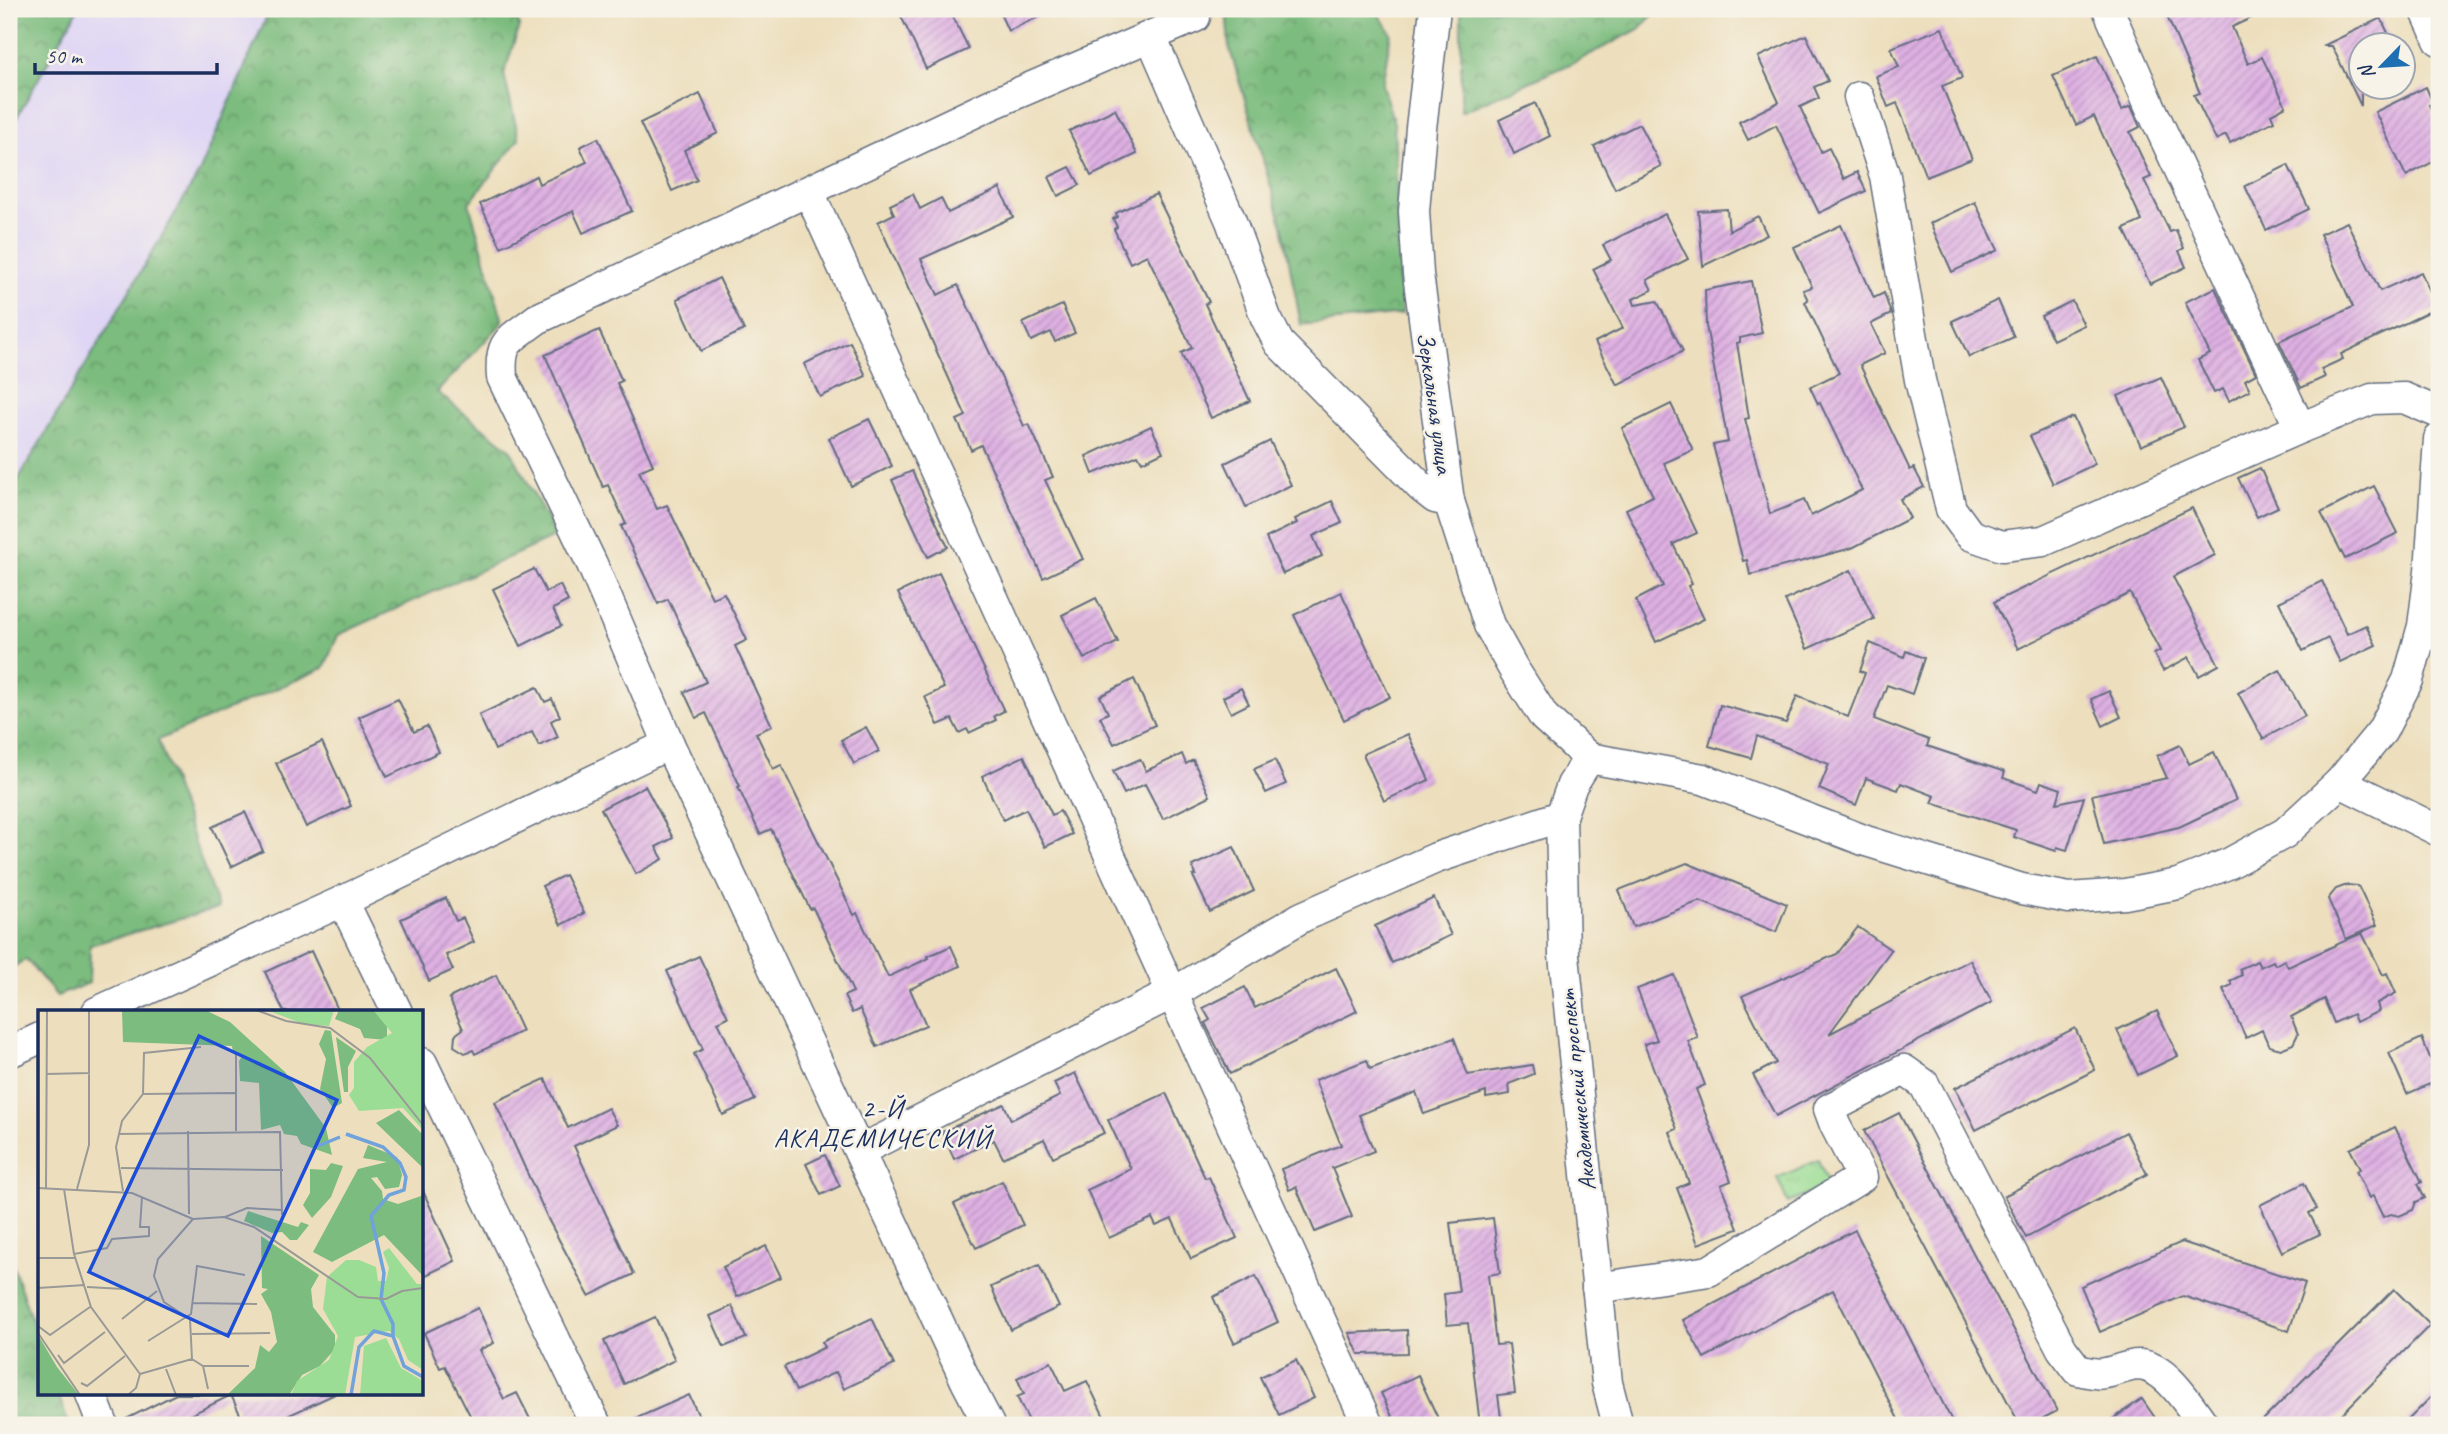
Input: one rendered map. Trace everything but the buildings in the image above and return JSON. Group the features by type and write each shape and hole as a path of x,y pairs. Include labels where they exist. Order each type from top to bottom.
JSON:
{"street":[{"name":"Зеркальная улица","path":"1435,9 1414,211 1418,274 1448,501 1489,625 1544,717 1589,758"},
{"path":"2108,9 2150,106 2300,428"},
{"path":"2425,9 2439,40"},
{"path":"989,1425 966,1381 669,744 592,565 502,377 501,360 505,344 537,319 990,105 1195,17"},
{"path":"1152,37 1231,221 1266,318 1279,343 1421,487 1435,498 1448,501"},
{"path":"1859,97 1885,176 1920,380 1951,509 1970,535 2002,546 2043,541 2372,399 2404,398 2439,413"},
{"path":"809,192 1368,1425"},
{"path":"1589,758 1703,779 1866,841 2022,889 2069,898 2125,894 2178,884 2230,863 2285,833 2340,782 2382,731 2408,680 2423,625 2439,439"},
{"path":"101,1010 344,901 669,744"},
{"name":"Академический проспект","path":"1589,758 1572,785 1561,816 1564,956 1607,1383 1618,1425"},
{"path":"2340,782 2439,831"},
{"path":"859,1151 1173,993 1302,917 1436,858 1561,816"},
{"path":"344,901 396,1010"},
{"path":"12,1051 38,1039"},
{"path":"424,1067 596,1425"},
{"path":"1597,1288 1709,1271 1862,1177 1829,1109 1903,1070 1924,1084 2062,1349 2078,1370 2102,1376 2134,1365 2155,1369 2173,1383 2204,1425"},
{"path":"92,1396 103,1425"}],"shaded area":[{"path":"9,9 518,9 9,810"}],"green space":[{"path":"9,9 78,9 9,131"},
{"path":"270,9 516,9 519,27 504,74 519,139 469,203 503,322 437,392 510,449 556,536 338,635 324,668 158,740 218,908 90,945 89,983 57,996 26,959 9,970 9,495 199,173"},
{"path":"1226,9 1375,9 1391,33 1382,85 1394,123 1402,314 1301,325 1282,224 1229,46"},
{"path":"1461,9 1659,9 1639,29 1577,61 1461,112"},
{"path":"1818,1160 1829,1185 1788,1203 1777,1178"},
{"path":"9,1255 38,1338 38,1396 59,1396 69,1425 9,1425"}],"district":[{"name":"2-Й АКАДЕМИЧЕСКИЙ","path":"883,1123"}]}
